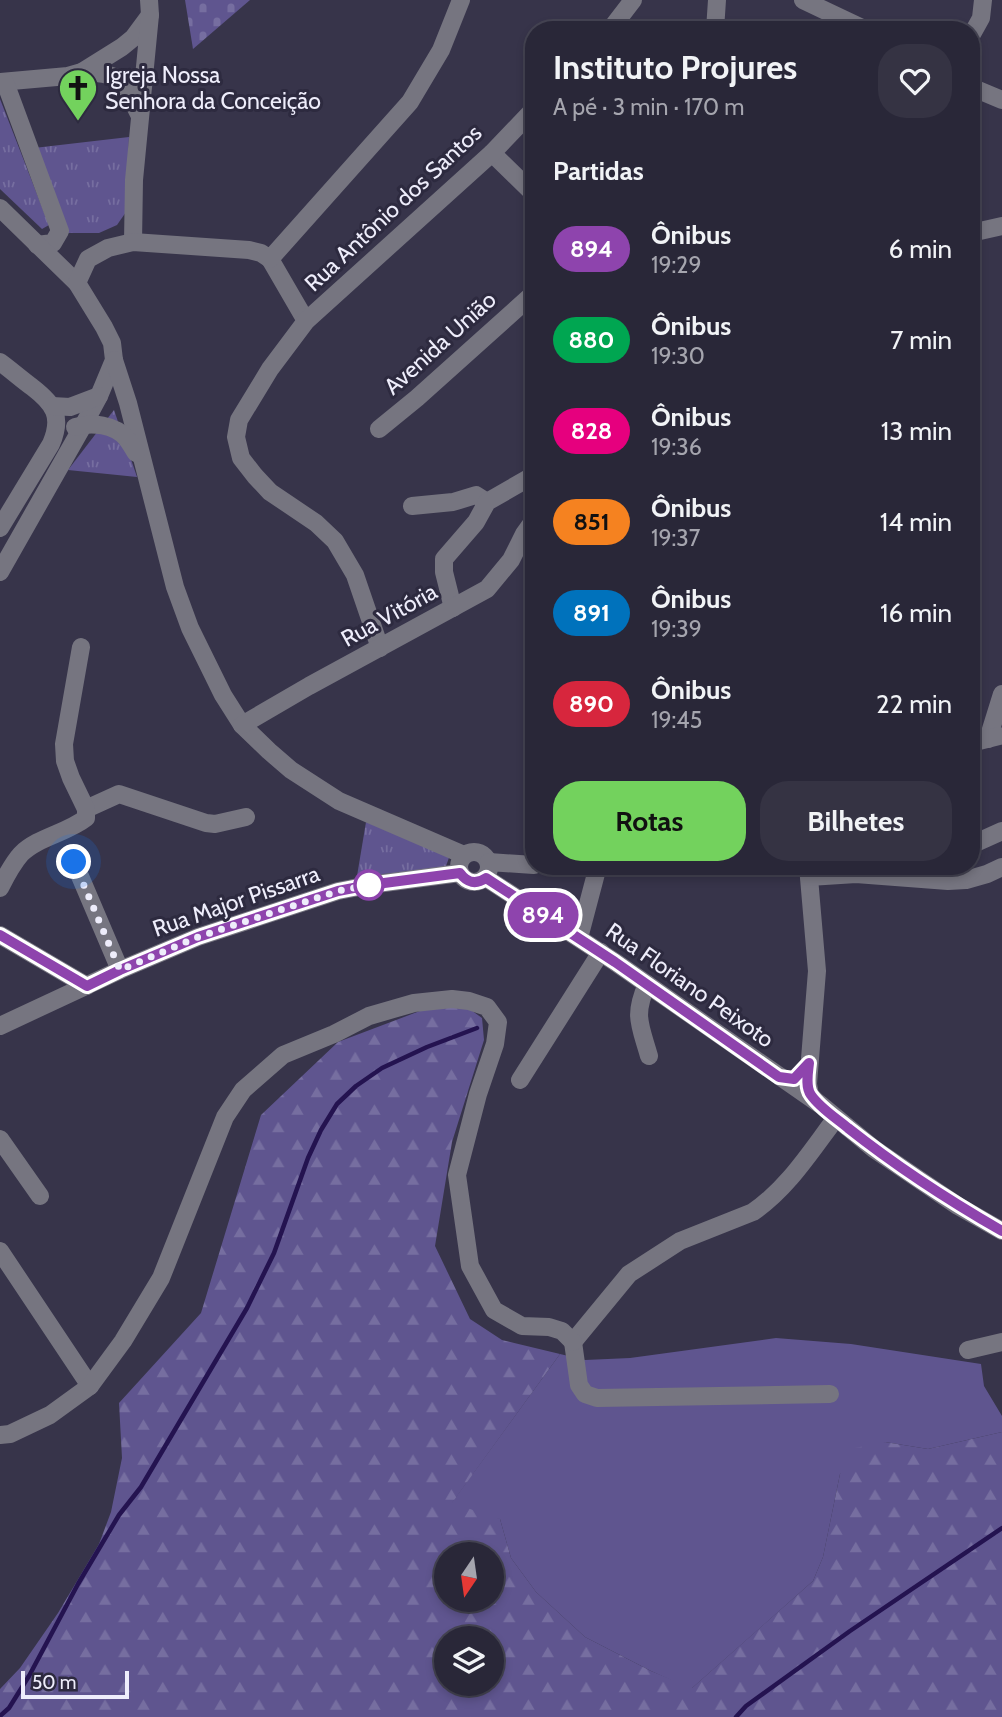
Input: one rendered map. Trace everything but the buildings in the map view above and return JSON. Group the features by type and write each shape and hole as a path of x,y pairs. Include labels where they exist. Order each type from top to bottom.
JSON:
{"street":[{"path":"77,283 88,258 108,248 134,242 249,250 270,259 410,102 441,50 461,0"},
{"path":"617,21 633,0"},
{"path":"716,21 717,0"},
{"path":"803,0 847,21"},
{"path":"979,21 983,0"},
{"path":"134,242 134,180 150,8"},
{"path":"37,245 53,243 60,232 2,82 68,76 82,72 133,38 150,8"},
{"path":"82,72 119,78 140,116"},
{"path":"980,91 1002,100"},
{"name":"Rua Antônio dos Santos","path":"270,259 306,321 492,153 525,118"},
{"path":"492,153 525,185"},
{"path":"0,208 77,283 112,343 114,360 128,403 175,587 190,628 223,695 242,724 291,770 339,801 464,855 473,852 483,854 488,870"},
{"path":"980,231 1002,226"},
{"name":"Avenida União","path":"379,429 525,301"},
{"path":"306,321 250,399 239,420 236,438 241,458 270,492 316,523 335,541 355,575 380,648"},
{"path":"3,560 85,424 114,360"},
{"path":"0,362 43,396 56,416 55,435 0,528"},
{"path":"52,406 70,408 99,396"},
{"path":"55,435 85,424 98,424 126,436 142,462"},
{"path":"453,608 444,572 444,559 476,522 487,502 525,480"},
{"path":"412,506 453,502 476,495 487,502"},
{"name":"Rua Vitória","path":"242,724 486,589 511,560 525,533"},
{"path":"0,888 9,870 28,848 86,818 86,809 65,761 64,744 82,647"},
{"path":"987,739 1002,694"},
{"path":"86,809 119,794 206,823 215,824 246,817"},
{"path":"980,841 1002,831"},
{"path":"464,855 458,867 464,880 480,882 488,870"},
{"path":"74,862 120,970"},
{"path":"488,870 525,866"},
{"path":"886,875 948,881 966,880 1002,867"},
{"name":"Rua Floriano Peixoto","path":"488,870 579,938 821,1105 874,1149 1002,1231"},
{"name":"Rua Major Pissarra","path":"0,1026 198,937 338,891 460,873"},
{"path":"579,938 596,875"},
{"path":"809,875 817,971 808,1090 821,1105"},
{"path":"0,935 87,986"},
{"path":"520,1080 601,952"},
{"path":"58,999 65,986 61,971"},
{"path":"647,984 638,1009 649,1056"},
{"path":"0,1435 10,1434 50,1415 90,1386 123,1340 161,1278 225,1117 243,1090 284,1055 369,1016 414,1003 452,999 486,1007 498,1021 495,1044 478,1094 457,1175 470,1266 494,1310 522,1326 550,1327 562,1331 573,1342 579,1385 585,1394 597,1398 830,1394"},
{"path":"779,1077 794,1079 809,1063"},
{"path":"573,1342 629,1274 680,1241 753,1212 782,1189 836,1118"},
{"path":"0,1139 40,1196"},
{"path":"0,1251 90,1386"},
{"path":"968,1349 1002,1342"}],"green space":[{"path":"185,0 250,0 193,49"},
{"path":"0,99 49,225 42,229 0,189"},
{"path":"129,137 126,212 117,225 99,233 68,233 34,148"},
{"path":"114,410 137,477 68,470"},
{"path":"366,822 451,852 446,866 432,870 357,876"},
{"path":"441,1003 464,1005 482,1018 484,1040 452,1142 435,1246 470,1319 502,1340 560,1354 452,1503 500,1519 511,1558 536,1592 585,1637 651,1671 692,1688 813,1581 823,1557 840,1474 855,1448 885,1442 928,1449 1002,1432 1002,1717 0,1717 0,1689 20,1668 58,1613 99,1544 111,1512 122,1458 119,1403 201,1313 261,1115 338,1042"},
{"path":"776,1338 851,1344 981,1364 984,1386 1002,1416 1002,1432 928,1449 885,1442 840,1474 823,1557 813,1581 691,1689 585,1637 536,1592 511,1558 500,1519 442,1516 560,1354 585,1360 630,1358"}],"waterway":[{"path":"0,1716 9,1708 29,1676 78,1584 119,1515 141,1487 247,1308 274,1253 308,1158 337,1104 356,1086 382,1068 477,1028"},
{"path":"736,1717 746,1706 850,1631 1002,1528"}],"bus line":[{"name":"894","path":"0,935 87,986 198,937 338,891 460,873 464,880 472,883 486,878 615,962 779,1077 794,1079 809,1063 808,1090 821,1105 874,1149 958,1206 1002,1231"}],"place":[{"name":"Igreja Nossa Senhora da Conceição","path":"78,122"}],"route":[{"path":"74,862 120,970 198,937 338,891 369,885"}]}
